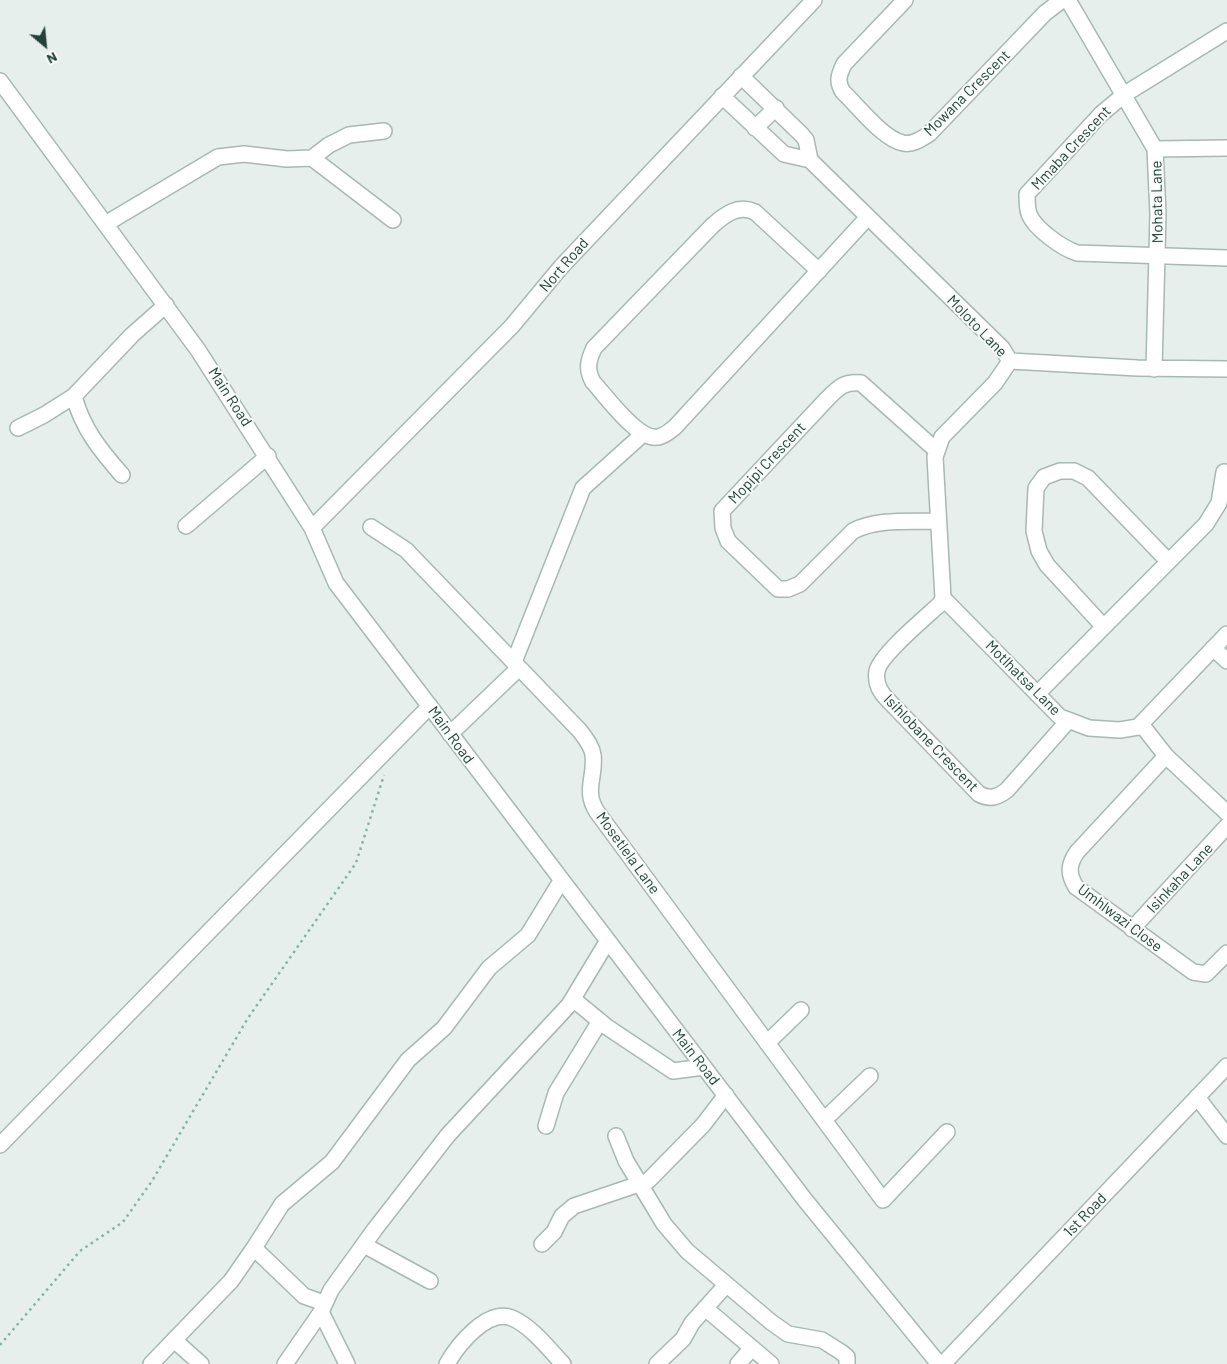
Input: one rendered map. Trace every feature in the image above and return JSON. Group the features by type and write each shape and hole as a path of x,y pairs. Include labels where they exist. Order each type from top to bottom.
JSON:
{"street":[{"name":"Nort Road","path":"312,528 512,326 560,267 814,0"},
{"name":"Mowana Crescent","path":"905,0 844,64 839,76 839,85 843,92 889,137 904,143 914,143 929,134 1044,13 1062,0"},
{"name":"Mohata Lane","path":"1068,0 1125,94 1155,149 1158,162 1154,368"},
{"path":"1125,94 1227,31"},
{"path":"722,96 784,154 810,160 806,140 776,108 741,76"},
{"name":"Main Road","path":"0,81 107,223 198,350 268,456 312,528 336,583 607,942 842,1248 939,1364"},
{"name":"Mmaba Crescent","path":"1125,94 1101,114 1027,194 1029,214 1036,224 1064,248 1077,253 1157,256"},
{"path":"755,128 776,108"},
{"path":"107,223 218,157 244,154 287,159 312,158 329,145 348,135 384,131"},
{"path":"1155,149 1227,148"},
{"path":"312,158 393,220"},
{"name":"Moloto Lane","path":"810,160 1002,348 1010,361 1154,368 1227,369"},
{"path":"819,271 755,212 747,208 721,217 594,348 588,361 590,376 593,382 643,434 659,437 675,427 819,271 868,217"},
{"path":"1157,256 1227,258"},
{"path":"18,428 44,415 74,396 132,335 166,305"},
{"path":"943,598 935,457 942,437 995,383 1010,361"},
{"name":"Mopipi Crescent","path":"937,451 861,383 851,382 841,385 828,398 722,511 723,528 728,541 778,589 788,589 800,584 853,531 861,527 872,524 938,521"},
{"path":"74,396 79,417 99,449 122,475"},
{"path":"450,734 517,665 583,488 643,434"},
{"path":"186,526 268,456"},
{"path":"1103,626 1047,565 1039,551 1034,531 1036,488 1044,477 1060,471 1074,471 1088,478 1168,561"},
{"path":"1037,694 1206,524 1219,503 1224,472"},
{"name":"Mosetlela Lane","path":"371,527 406,550 580,731 589,743 593,756 590,793 592,804 883,1200 947,1132"},
{"name":"Motlhatsa Lane","path":"943,598 1060,717 1068,721 1106,730 1130,729 1141,724"},
{"name":"Isihlobane Crescent","path":"943,598 940,604 885,656 876,672 877,682 883,694 979,794 994,797 1008,790 1068,721"},
{"path":"1227,634 1141,724 1166,756 1227,813"},
{"path":"1213,648 1227,661"},
{"path":"0,1145 430,706"},
{"name":"Umhlwazi Close","path":"1166,756 1077,852 1070,867 1072,880 1076,887 1132,929 1198,974 1206,974 1227,953"},
{"name":"Isinkaha Lane","path":"1132,929 1227,826"},
{"path":"150,1364 231,1282 282,1204 332,1162 408,1060 444,1028 489,968 528,935 561,881"},
{"path":"285,1364 364,1246 448,1135 556,1020 573,999 607,942"},
{"path":"573,999 600,1021 673,1071 704,1067"},
{"path":"768,1043 801,1010"},
{"path":"546,1126 560,1086 600,1021"},
{"name":"1st Road","path":"943,1364 1227,1066"},
{"path":"824,1120 870,1076"},
{"path":"542,1244 554,1232 562,1216 574,1206 648,1181 660,1171 703,1125 726,1096"},
{"path":"1197,1097 1227,1136"},
{"path":"616,1136 626,1161 640,1184 672,1234 687,1251 726,1286 788,1334 822,1340 847,1357 847,1364"},
{"path":"364,1246 430,1281"},
{"path":"254,1248 306,1297 322,1307 347,1364"},
{"path":"657,1364 683,1339 692,1323 726,1286"},
{"path":"705,1308 771,1364"},
{"path":"447,1364 466,1338 492,1319 511,1317 523,1324 564,1364"},
{"path":"174,1340 201,1364"},
{"path":"738,1364 752,1348"}],"path":[{"path":"0,1345 38,1297 80,1251 123,1222 152,1181 248,1018 356,863 385,770"}]}
